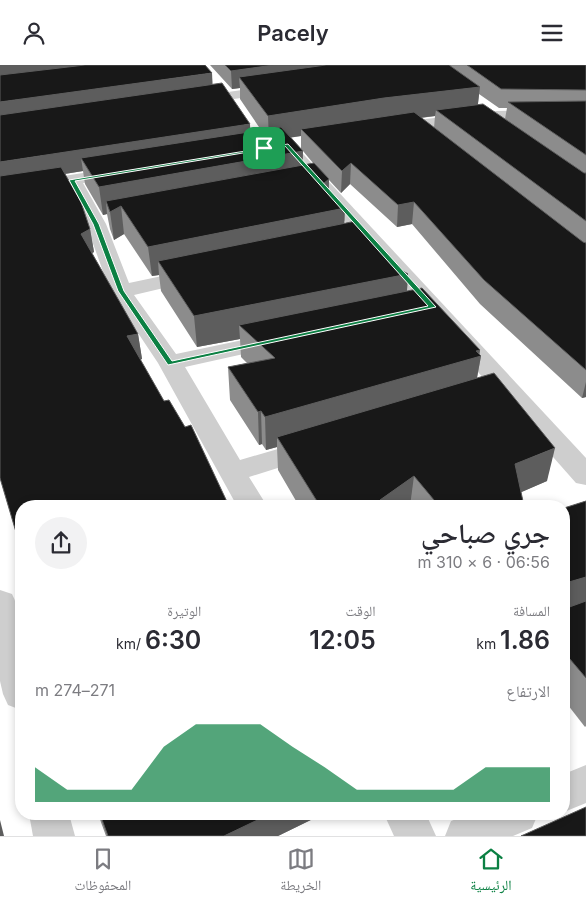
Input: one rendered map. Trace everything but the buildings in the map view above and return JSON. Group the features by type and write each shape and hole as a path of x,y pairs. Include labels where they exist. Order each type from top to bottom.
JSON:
{"street":[{"path":"217,84 238,111"},
{"path":"180,103 296,86"},
{"path":"373,131 416,125 486,111 586,114"},
{"path":"486,111 508,133"},
{"path":"416,125 431,137"},
{"path":"288,145 309,183 423,309 507,389 586,476"},
{"path":"0,191 139,169"},
{"path":"72,180 105,222 121,291 170,363 248,500"},
{"path":"121,291 217,270"},
{"path":"170,363 296,336"},
{"path":"478,397 507,389"},
{"path":"232,472 337,440"},
{"path":"0,603 15,668"},
{"path":"570,790 586,783"},
{"path":"50,820 54,836"},
{"path":"408,820 415,836"},
{"path":"466,836 503,820"}],"route":[{"path":"286,145 433,307 170,363 121,291 96,224 72,180 264,148 286,145"}]}
